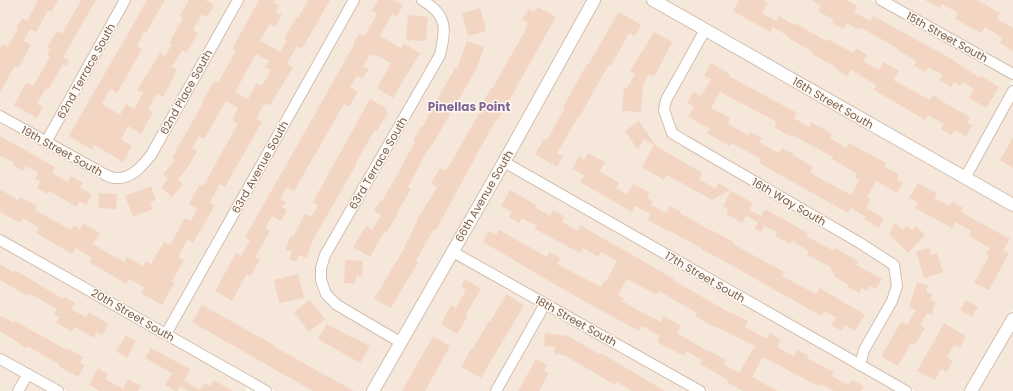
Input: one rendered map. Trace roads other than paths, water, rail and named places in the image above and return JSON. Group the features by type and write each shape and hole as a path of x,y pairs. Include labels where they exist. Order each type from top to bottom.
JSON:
{"street":[{"name":"62nd Terrace South","path":"46,142 125,0"},
{"name":"62nd Place South","path":"127,177 139,170 151,155 238,0"},
{"name":"63rd Avenue South","path":"166,334 354,0"},
{"name":"63rd Terrace South","path":"400,342 337,305 326,294 321,280 325,255 440,55 445,34 443,21 433,6 422,0"},
{"name":"66th Avenue South","path":"373,391 504,162 594,0"},
{"name":"16th Street South","path":"653,0 1013,205"},
{"name":"15th Street South","path":"881,0 1013,74"},
{"name":"16th Way South","path":"705,30 666,100 664,110 672,133 853,239 894,265 898,286 892,301 864,350 860,365"},
{"path":"965,178 1013,90"},
{"name":"19th Street South","path":"0,116 104,174 115,178 127,177"},
{"name":"17th Street South","path":"504,162 906,391"},
{"name":"20th Street South","path":"0,240 166,334 253,388 266,391"},
{"name":"18th Street South","path":"453,252 700,391"},
{"path":"496,391 545,304"},
{"path":"971,391 1013,319"},
{"path":"0,359 58,391"},
{"path":"18,391 28,374"}],"district":[{"name":"Pinellas Point","path":"469,107"}]}
